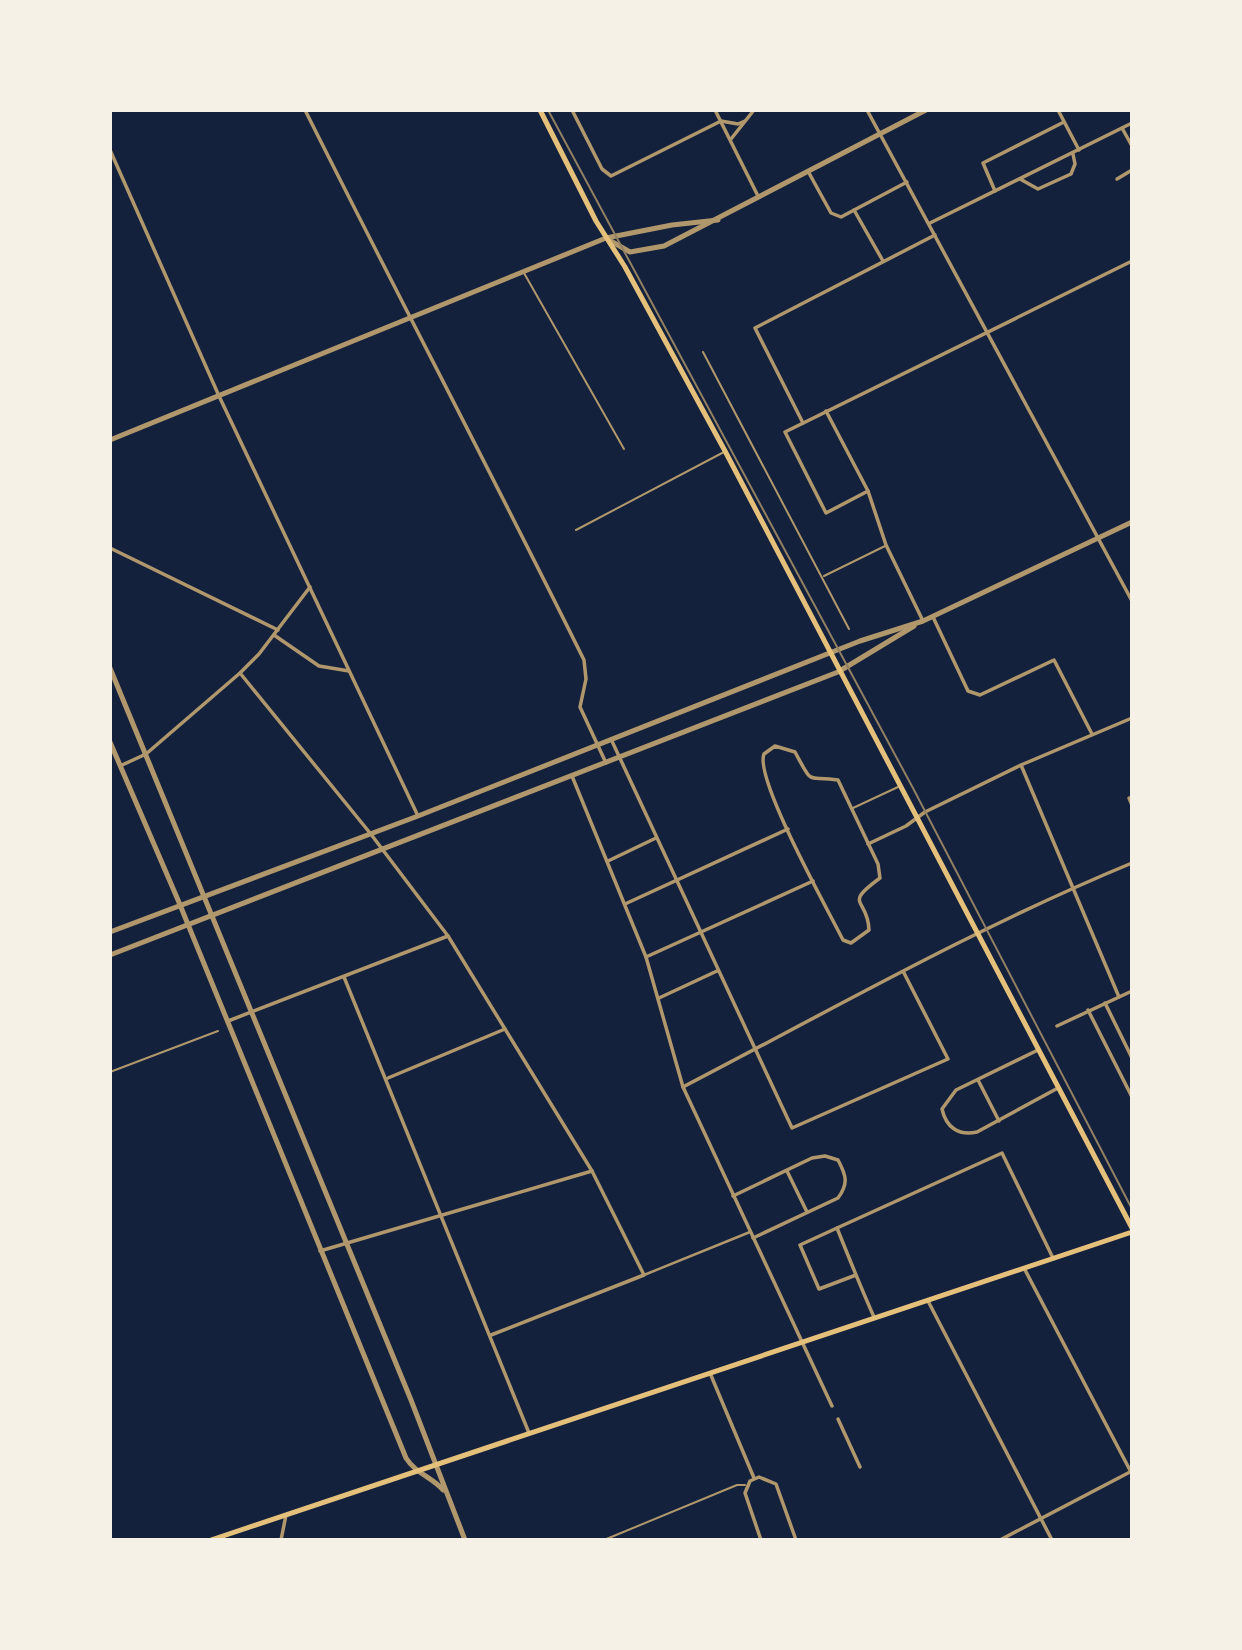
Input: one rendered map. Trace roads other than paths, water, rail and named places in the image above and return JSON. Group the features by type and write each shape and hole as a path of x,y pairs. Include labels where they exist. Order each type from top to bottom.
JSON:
{"main road":[{"path":"211,1540 1132,1230 1040,1049 838,672 725,452 625,267 606,238 540,110"}],"street":[{"path":"306,110 408,319 496,483 584,660 586,679 580,707 606,763"},
{"path":"572,110 605,173 615,175 721,121 737,124 746,121"},
{"path":"715,110 759,199"},
{"path":"731,139 754,110"},
{"path":"867,110 1132,601"},
{"path":"606,238 630,252 656,248 679,239 926,110"},
{"path":"1058,110 1079,150"},
{"path":"995,191 983,163 1064,122"},
{"path":"929,223 1132,123"},
{"path":"1122,128 1132,146"},
{"path":"110,150 219,396 418,816"},
{"path":"1020,179 1038,189 1071,174 1075,170 1073,153"},
{"path":"1117,178 1132,170"},
{"path":"808,173 831,213 841,217 906,182"},
{"path":"854,210 883,261"},
{"path":"110,440 606,238 672,225 718,220"},
{"path":"672,225 682,229 679,239"},
{"path":"803,423 755,328 935,235"},
{"path":"868,491 826,513 785,432 1132,261"},
{"path":"826,411 868,491 886,545 923,621"},
{"path":"110,955 838,672 923,621 1132,522"},
{"path":"110,548 278,630"},
{"path":"120,766 146,754 240,673 274,635 310,587"},
{"path":"933,616 968,691 980,695 1054,660 1092,734"},
{"path":"110,932 418,816 829,654 923,621"},
{"path":"274,635 319,666 350,671"},
{"path":"110,668 348,1244 465,1540"},
{"path":"240,673 370,833 448,936 592,1171 644,1275"},
{"path":"868,844 929,810 1021,765 1132,718"},
{"path":"611,739 792,1128 948,1059 904,972"},
{"path":"110,742 188,924 406,1458 417,1471 435,1480 445,1493"},
{"path":"775,746 795,752 809,777 818,781 838,780 851,809 878,864 880,878 862,889 859,896 869,930 850,943 842,940 788,829 761,766 764,754 775,746"},
{"path":"1021,765 1119,997"},
{"path":"572,776 646,957 683,1087 832,1406"},
{"path":"1129,798 1132,805"},
{"path":"625,904 788,829"},
{"path":"608,860 657,838"},
{"path":"683,1087 1073,887 1132,863"},
{"path":"646,957 813,881"},
{"path":"228,1021 448,936"},
{"path":"658,998 717,971"},
{"path":"344,977 444,1215 529,1433"},
{"path":"1057,1026 1132,991"},
{"path":"1105,1003 1132,1058"},
{"path":"1088,1010 1132,1097"},
{"path":"387,1079 505,1029"},
{"path":"1125,1045 1132,1048"},
{"path":"1040,1049 951,1095 942,1110 945,1120 951,1128 968,1134 999,1121 1059,1087"},
{"path":"978,1080 999,1121"},
{"path":"856,1275 819,1289 800,1245 1002,1153 1052,1256"},
{"path":"733,1196 812,1158 825,1156 838,1160 846,1175 846,1187 838,1198 753,1238"},
{"path":"320,1251 592,1171"},
{"path":"787,1171 807,1212"},
{"path":"836,1228 874,1317"},
{"path":"491,1335 750,1232"},
{"path":"669,1256 673,1263"},
{"path":"1000,1540 1131,1473 1023,1266"},
{"path":"927,1299 1052,1540"},
{"path":"710,1373 754,1479"},
{"path":"838,1419 860,1467"},
{"path":"761,1540 745,1500 747,1485 754,1479 772,1481 796,1540"},
{"path":"281,1540 286,1515"}],"lane":[{"path":"523,272 624,449"},
{"path":"703,352 849,629"},
{"path":"576,530 725,452"},
{"path":"823,577 886,545"},
{"path":"851,809 900,786"},
{"path":"110,1072 218,1031"},
{"path":"604,1540 737,1485 747,1485"}],"tram line":[{"path":"548,110 914,790 1132,1209"}]}
